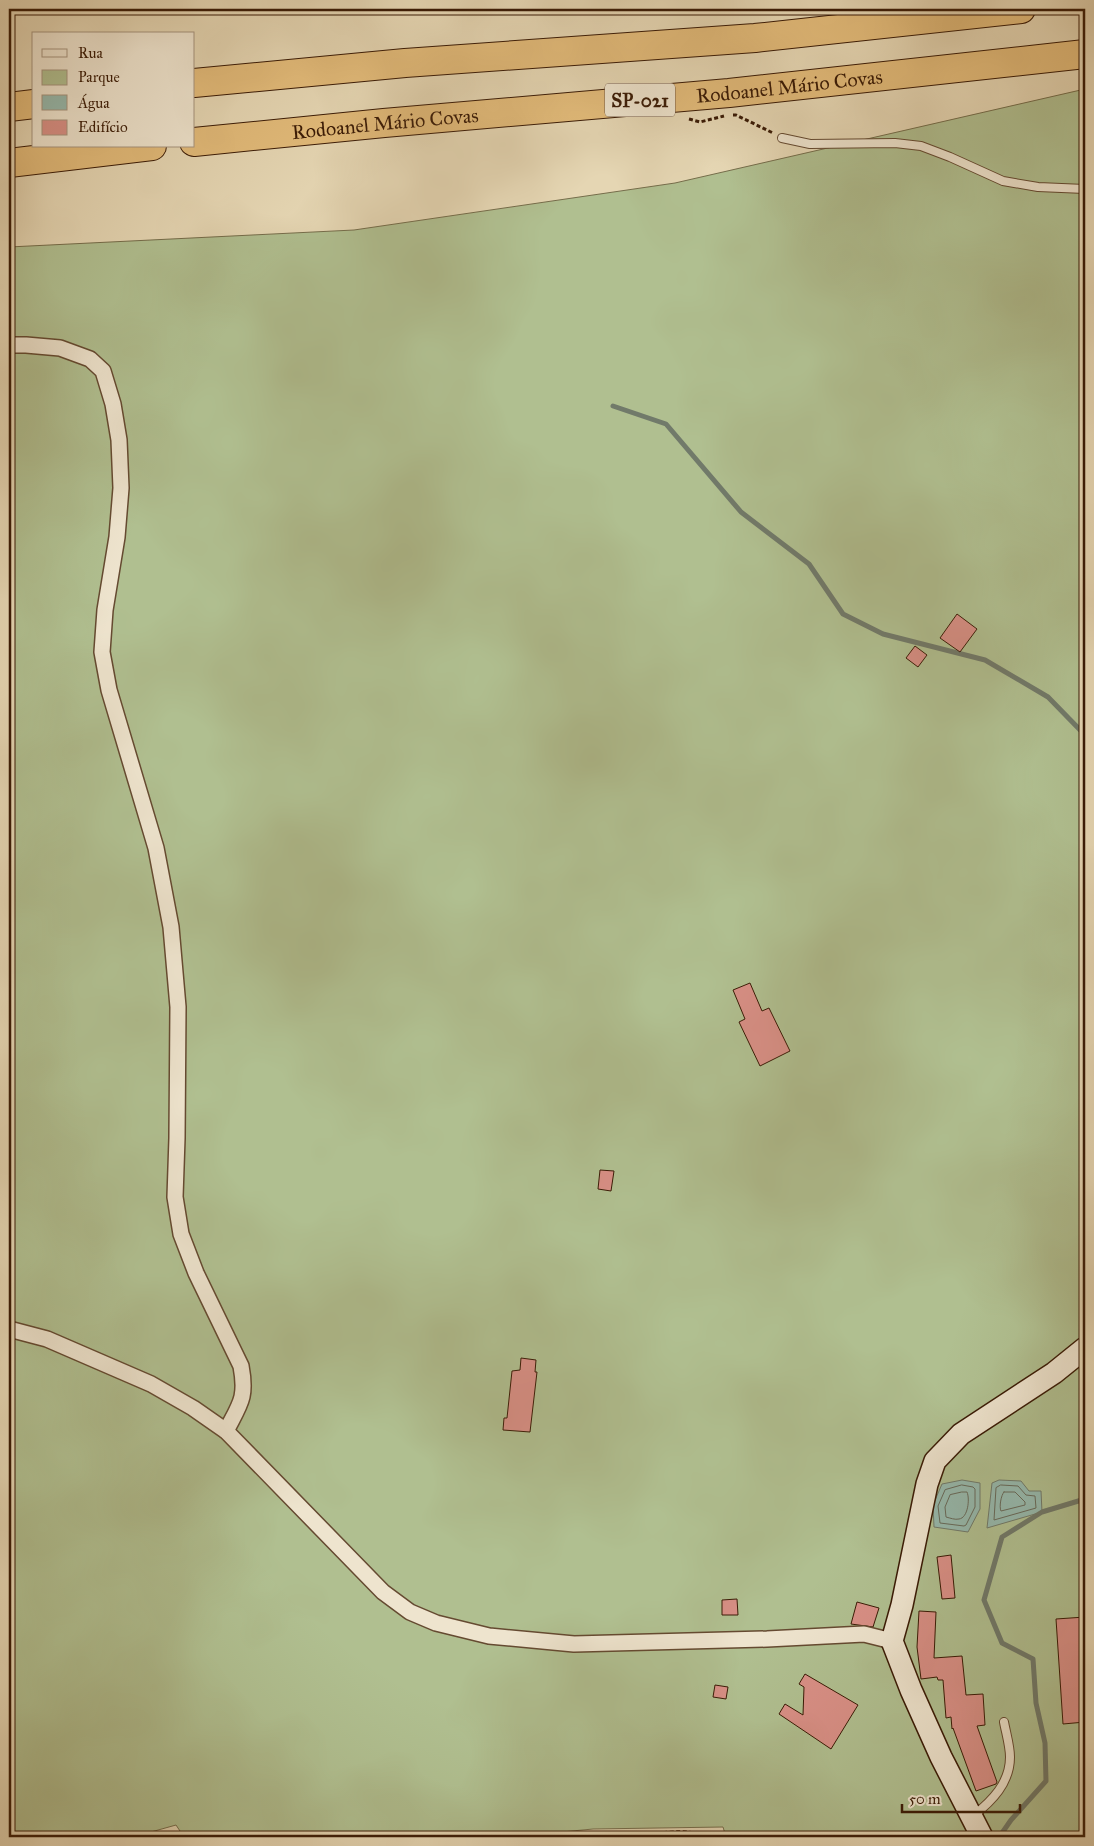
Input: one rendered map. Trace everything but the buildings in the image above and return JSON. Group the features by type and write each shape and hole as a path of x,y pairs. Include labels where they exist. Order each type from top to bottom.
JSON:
{"highway":[{"path":"195,83 405,63 755,38 1020,9"},
{"name":"Rodoanel Mário Covas","path":"195,142 393,122 729,93 1085,54"},
{"path":"9,107 32,104"},
{"path":"9,163 135,148"}],"main road":[{"path":"982,1837 941,1757 911,1690 892,1640 902,1605 927,1484 935,1461 961,1434 1054,1373 1085,1348"}],"street":[{"path":"9,346 26,345 60,348 90,359 103,371 113,404 119,440 121,488 117,537 105,610 102,652 109,690 156,848 171,927 178,1007 175,1196 181,1234 196,1273 241,1366 244,1382 243,1398 226,1431"},
{"path":"9,1329 47,1339 151,1384 193,1408 226,1431 384,1592 410,1612 436,1623 489,1636 574,1644 767,1639 864,1634 892,1640"}],"lane":[{"path":"782,138 810,144 895,143 921,146 1003,181 1038,187 1085,189"},
{"path":"971,1818 995,1798 1006,1777 1010,1758 1004,1722"}],"path":[{"path":"631,1837 692,1833 703,1834 708,1837"}],"green space":[{"path":"1085,89 1085,1837 726,1837 723,1827 593,1829 509,1837 184,1837 176,1825 133,1837 9,1837 9,247 354,230 675,183"}],"water":[{"path":"962,1480 980,1483 980,1509 968,1532 934,1527 933,1505 942,1484"},
{"path":"999,1480 1021,1481 1029,1491 1041,1491 1042,1512 987,1528 992,1483"}],"waterway":[{"path":"613,406 666,424 741,512 809,564 843,614 883,634 985,660 1048,697 1085,735"},
{"path":"1002,1833 1011,1820 1046,1781 1045,1743 1036,1703 1033,1659 1002,1643 984,1600 1002,1537 1042,1512 1085,1499"}]}
